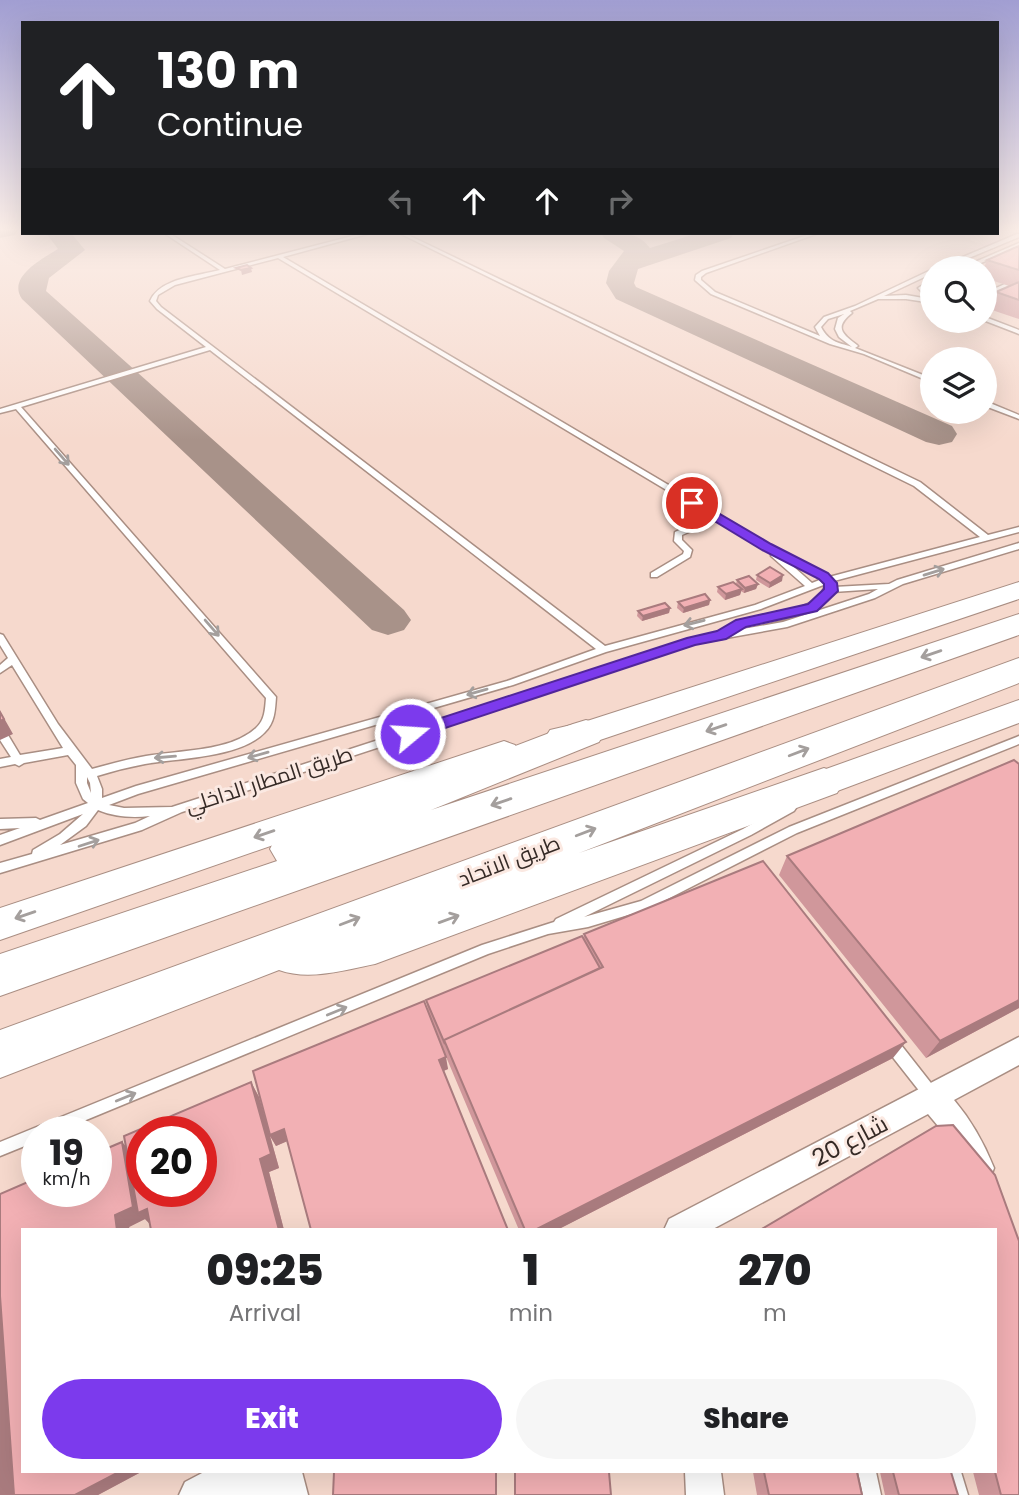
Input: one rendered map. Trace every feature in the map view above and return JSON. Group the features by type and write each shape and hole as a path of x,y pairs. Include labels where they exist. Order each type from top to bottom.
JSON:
{"highway":[{"path":"0,975 1019,624"},
{"name":"طريق الاتحاد","path":"0,1054 1019,670"},
{"path":"107,936 171,898 204,883 586,733"},
{"path":"264,953 300,955 337,952 375,944 824,783"}],"main road":[{"path":"0,924 447,771 550,740 586,733 1019,590"},
{"path":"824,783 1019,710"}],"street":[{"name":"شارع 20","path":"684,1228 1019,1050"},
{"path":"933,1097 970,1147 987,1190"},
{"path":"198,1495 239,1473"},
{"path":"251,1473 258,1495"},
{"path":"284,1473 289,1495"},
{"path":"703,1473 705,1495"}],"lane":[{"path":"155,300 159,308 603,650"},
{"path":"351,300 830,585 892,586"},
{"path":"538,300 917,484 987,538"},
{"path":"729,300 832,343 866,353 920,376"},
{"path":"866,353 848,342 838,330 841,318 870,300"},
{"path":"832,343 819,332 820,322 857,307"},
{"path":"997,324 1019,332"},
{"path":"0,411 211,348"},
{"path":"17,406 271,697 273,706 270,716 261,728 230,747 86,769"},
{"path":"997,408 1019,417"},
{"path":"654,575 687,555 688,550 678,541 678,534 715,517"},
{"name":"طريق المطار الداخلي","path":"0,840 95,804 510,683 603,650 758,607 809,586 830,585 1019,530"},
{"name":"طريق المطار الداخلي","path":"0,868 138,827 178,809 692,641 784,625 872,596 892,586 1019,546"},
{"path":"766,547 809,586"},
{"path":"721,635 741,623 813,608 830,585"},
{"path":"0,637 70,751 86,769 96,787 95,804 73,830 26,859"},
{"path":"0,670 13,658"},
{"path":"4,738 19,762"},
{"path":"80,1116 486,949 548,929 597,920 644,905 793,830 1019,740"},
{"path":"0,764 70,751"},
{"path":"548,929 747,832 824,783"},
{"path":"95,804 120,812 138,814 178,809"},
{"path":"0,824 45,823"},
{"path":"749,850 755,867"},
{"path":"883,1033 933,1097"},
{"path":"0,1149 21,1140"},
{"path":"867,1473 872,1495"},
{"path":"952,1473 959,1495"}],"building":[{"path":"770,567 783,575 770,583 757,575"},
{"path":"749,576 758,584 745,588 737,580"},
{"path":"733,582 742,589 726,594 718,587"},
{"path":"705,594 710,600 684,608 678,602"},
{"path":"665,603 670,608 643,616 638,611"},
{"path":"1014,760 1019,764 1019,1000 940,1041 787,856"},
{"path":"763,861 906,1042 539,1228 524,1228 444,1040 603,967 584,934"},
{"path":"582,936 600,968 444,1040 445,1044 426,1000"},
{"path":"424,1001 446,1057 439,1060 507,1228 310,1228 284,1129 270,1135 253,1071"},
{"path":"251,1082 271,1154 260,1159 278,1228 151,1228 147,1209 138,1213 137,1207 217,1207 217,1116 171,1116"},
{"path":"953,1125 995,1175 1019,1241 1019,1495 1001,1495 995,1473 997,1228 763,1228 936,1126"},
{"path":"122,1142 126,1166 126,1207 133,1207 115,1215 117,1228 21,1228 21,1473 117,1473 75,1495 14,1495 0,1296 0,1194 21,1185 21,1207 112,1207 112,1146"},
{"path":"334,1473 496,1473 496,1495 333,1495"},
{"path":"515,1473 609,1473 611,1495 515,1495"},
{"path":"764,1473 857,1473 862,1495 769,1495"},
{"path":"893,1473 951,1473 958,1495 899,1495"}],"taxiway":[{"path":"39,300 388,620"},
{"path":"641,300 939,434"}],"route":[{"path":"410,734 692,641 721,635 741,623 813,608 831,591 831,583 823,576 766,547 692,503"}]}
